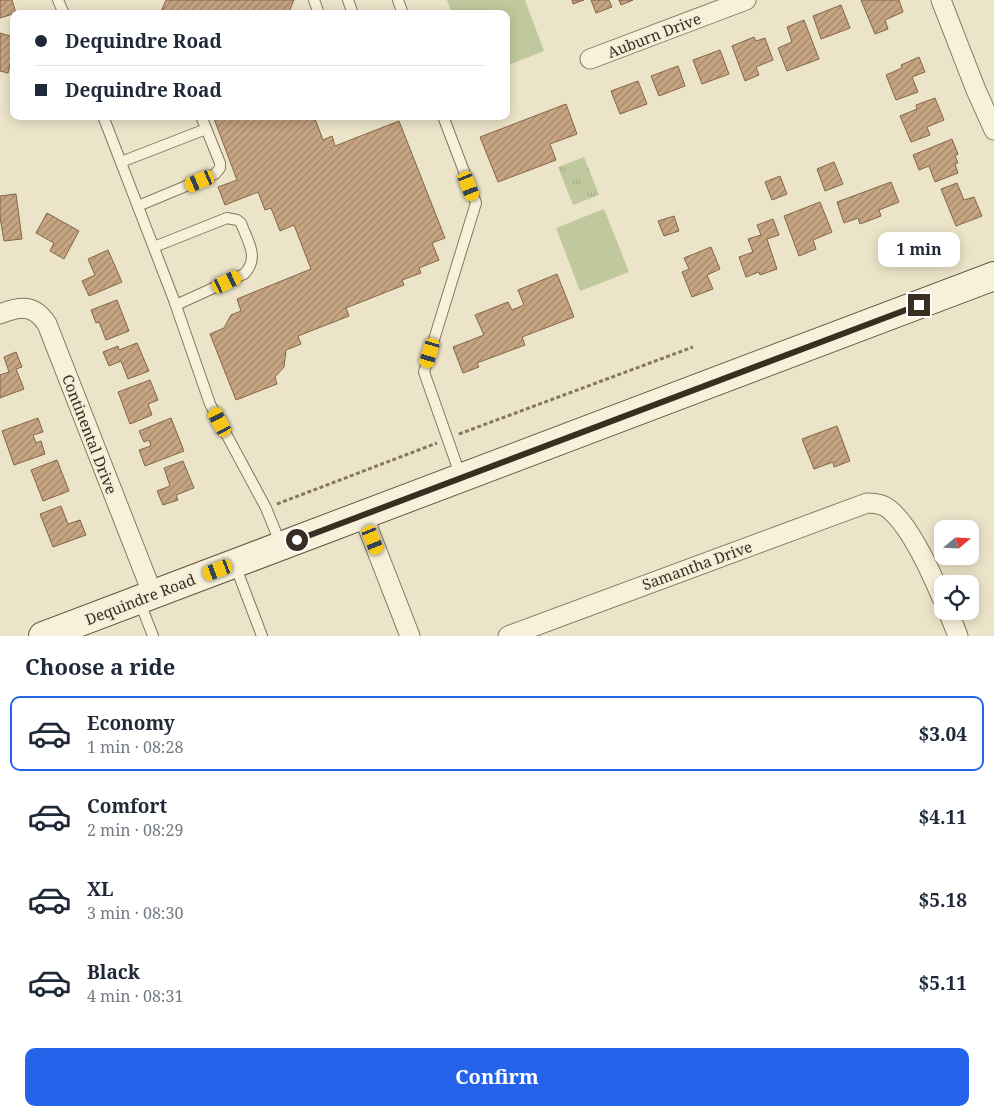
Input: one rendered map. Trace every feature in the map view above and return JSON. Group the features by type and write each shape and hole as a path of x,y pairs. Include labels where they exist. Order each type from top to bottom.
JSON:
{"main road":[{"name":"Dequindre Road","path":"43,636 87,624 146,597 994,276"}],"street":[{"name":"Auburn Drive","path":"590,59 746,0"},
{"path":"941,0 976,90 994,130"},
{"name":"Continental Drive","path":"0,314 22,308 31,309 47,324 146,597"},
{"name":"Samantha Drive","path":"508,636 867,503 875,503 888,508 907,530 934,579"},
{"path":"363,515 410,636"},
{"path":"952,620 958,636"}],"lane":[{"path":"108,120 121,162 176,305 210,404 266,508 281,546"},
{"path":"138,206 215,174 220,168 220,163 202,120"},
{"path":"444,120 476,203 424,372 461,478"},
{"path":"121,162 206,129"},
{"path":"154,247 227,218 241,223 253,258 250,267 244,274 176,305"},
{"path":"234,564 262,636"},
{"path":"146,597 153,636"}],"path":[{"path":"457,435 693,347"},
{"path":"276,504 437,443"}],"green space":[{"path":"447,0 525,0 544,51 510,64 510,10 451,10"},
{"path":"584,157 599,195 573,205 558,167"},
{"path":"604,209 629,272 580,291 556,228"}],"building":[{"path":"0,0 12,0 15,10 10,10 10,15 0,18"},
{"path":"166,0 294,0 290,10 162,10"},
{"path":"572,0 584,0 573,4"},
{"path":"591,0 609,0 612,7 596,13"},
{"path":"619,0 633,0 621,5"},
{"path":"861,0 899,0 903,12 885,20 888,29 875,34"},
{"path":"841,5 850,28 821,39 813,16"},
{"path":"804,20 819,59 787,71 778,48 792,42 787,27"},
{"path":"0,33 10,36 10,65 8,73 0,71"},
{"path":"754,37 756,41 765,38 773,60 756,67 759,75 745,81 732,46"},
{"path":"720,50 729,74 702,84 693,60"},
{"path":"919,57 925,72 912,77 918,92 896,100 886,75 902,68 901,65"},
{"path":"678,66 685,86 659,96 651,76"},
{"path":"638,81 647,104 620,114 611,91"},
{"path":"935,98 944,120 927,127 930,135 911,142 900,116 917,109 916,105"},
{"path":"566,104 577,134 550,144 556,160 498,182 480,137"},
{"path":"214,120 316,120 323,140 332,136 335,146 399,121 445,238 432,243 439,260 419,268 421,273 402,280 404,285 346,308 349,316 298,336 301,344 286,350 284,367 275,377 277,384 236,400 210,334 224,328 231,315 241,311 237,299 311,269 294,225 280,231 271,208 265,210 258,192 225,205 218,187 237,180"},
{"path":"952,139 958,154 955,156 958,163 955,164 958,173 935,182 929,166 919,170 913,155"},
{"path":"834,162 843,184 825,191 817,169"},
{"path":"780,176 787,194 772,200 765,182"},
{"path":"891,182 899,202 879,210 881,216 860,224 858,218 844,223 837,202"},
{"path":"957,183 964,200 974,197 982,216 956,226 941,189"},
{"path":"16,194 22,239 4,241 0,217 0,196"},
{"path":"820,202 832,232 813,240 816,249 799,256 784,216"},
{"path":"47,213 79,231 64,259 50,251 54,243 36,233"},
{"path":"674,216 679,231 664,236 658,221"},
{"path":"773,219 779,235 767,239 777,269 760,275 759,272 746,277 739,257 753,252 748,239 761,235 757,225"},
{"path":"711,247 720,269 707,275 713,289 692,297 682,272 689,269 684,258"},
{"path":"108,250 122,282 89,296 82,281 95,275 88,259"},
{"path":"557,274 574,317 522,337 525,345 477,363 479,367 463,373 453,347 484,335 475,315 508,302 512,310 524,305 518,290"},
{"path":"117,300 129,331 106,340 99,322 96,323 91,310"},
{"path":"137,343 149,371 128,379 121,361 109,366 103,352 118,346 119,350"},
{"path":"16,352 22,367 16,369 24,389 0,398 0,375 9,372 4,357"},
{"path":"150,380 158,400 148,404 152,415 130,424 118,392"},
{"path":"38,418 43,432 33,435 36,443 41,441 45,454 14,465 2,431"},
{"path":"171,418 184,451 145,466 139,450 151,446 149,440 144,442 139,431"},
{"path":"837,426 850,461 834,467 833,462 814,469 802,439"},
{"path":"57,460 69,491 43,501 31,470"},
{"path":"183,461 194,488 176,495 178,500 163,505 157,491 170,486 164,468"},
{"path":"61,506 68,524 80,520 86,535 53,547 40,514"}],"route":[{"path":"297,540 919,305"}]}
